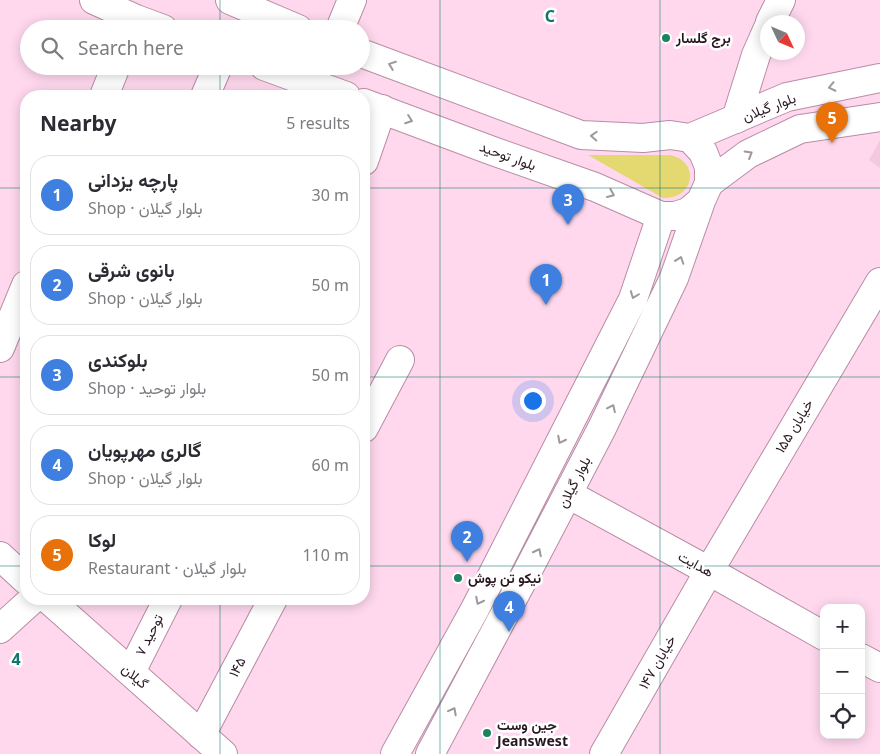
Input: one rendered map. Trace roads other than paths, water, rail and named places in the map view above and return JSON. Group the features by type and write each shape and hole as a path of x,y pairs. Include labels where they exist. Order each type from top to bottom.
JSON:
{"main road":[{"path":"94,0 127,20"},
{"path":"230,0 277,20"},
{"path":"344,20 352,0"},
{"path":"774,15 782,0"},
{"path":"736,120 760,46"},
{"path":"370,56 580,135 643,138 670,134 690,138 703,152 709,167 705,192"},
{"path":"106,90 112,75"},
{"path":"208,90 214,75"},
{"path":"289,75 330,90"},
{"name":"بلوار گیلان","path":"690,138 787,97 880,78"},
{"path":"370,124 373,106"},
{"name":"بلوار توحید","path":"373,106 595,187 656,214"},
{"path":"395,754 474,609 633,299 656,214 675,216 688,212 705,192 748,154 800,129 880,117"},
{"name":"بلوار گیلان","path":"430,754 602,428 674,278 705,192"},
{"name":"خیابان ۱۵۵","path":"709,571 880,282"},
{"path":"0,348 20,300"},
{"path":"370,417 400,360"},
{"name":"هدایت","path":"568,494 820,634"},
{"path":"0,556 20,574"},
{"name":"خیابان ۱۴۷","path":"604,754 709,571"},
{"path":"0,629 26,605"},
{"name":"گیلان","path":"55,605 223,754"},
{"name":"توحید ۷","path":"130,672 165,605"},
{"name":"۱۴۵","path":"201,735 270,605"},
{"path":"865,660 880,668"}],"place":[{"name":"برج گلسار","path":"666,38"},
{"name":"لوکا","path":"832,143"},
{"name":"بلوکندی","path":"568,225"},
{"name":"پارچه یزدانی","path":"546,305"},
{"name":"بانوی شرقی","path":"467,562"},
{"name":"نیکو تن پوش","path":"458,578"},
{"name":"گالری مهرپویان","path":"509,632"},
{"name":"جین وست Jeanswest","path":"487,733"}]}
